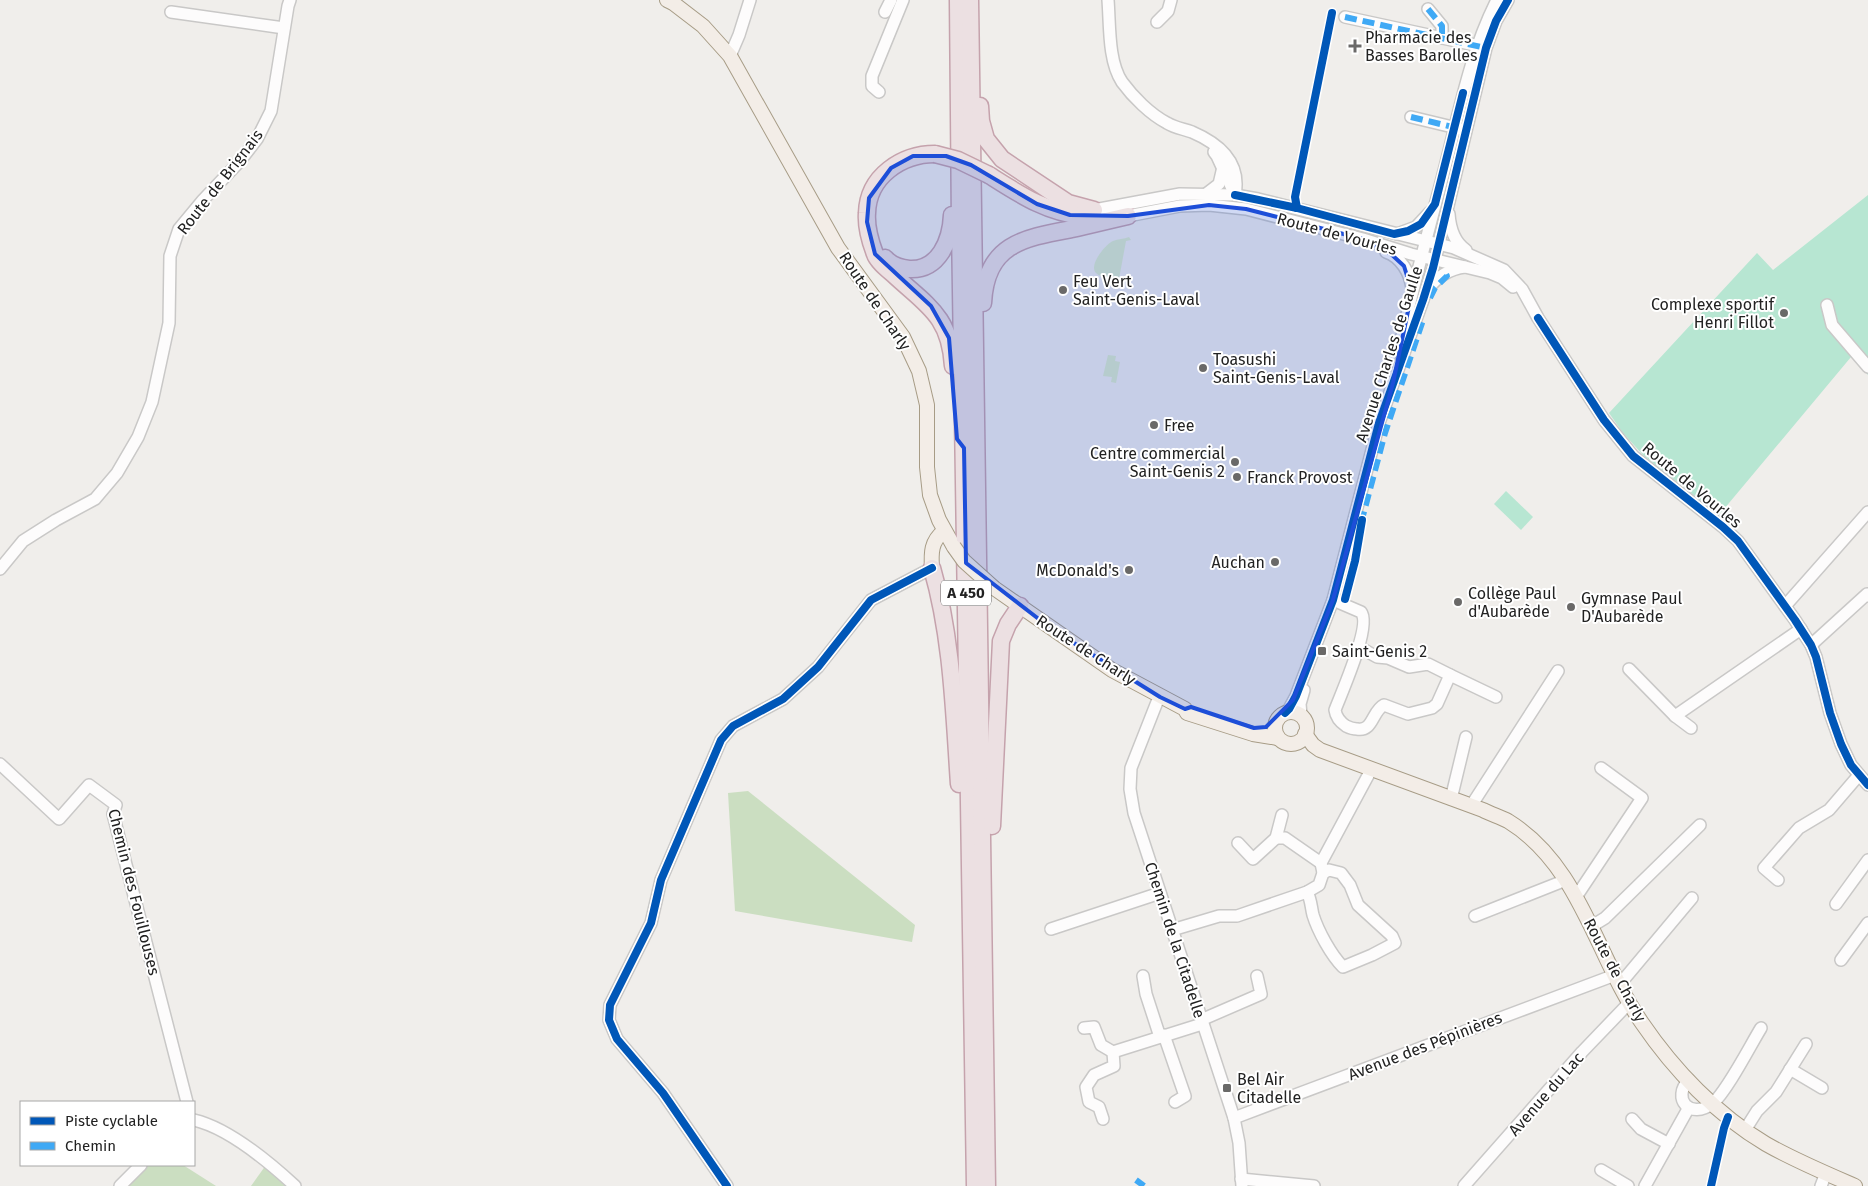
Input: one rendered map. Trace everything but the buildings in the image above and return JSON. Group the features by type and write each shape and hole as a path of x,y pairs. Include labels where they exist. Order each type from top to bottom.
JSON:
{"highway":[{"name":"A 450","path":"958,0 975,1186"},
{"name":"A 450","path":"970,0 987,1186"},
{"path":"970,29 977,41 981,121 986,139 1002,159 1056,197 1090,213"},
{"path":"874,248 895,266 912,269 927,265 941,255 949,234 951,221 953,144 959,137"},
{"path":"964,448 957,439 953,356 946,329 931,306 884,266 875,254 866,211 869,198 882,176 901,161 918,155 935,154 958,160 988,174 1037,204 1054,211 1128,216"},
{"path":"976,395 982,383 984,289 989,272 999,256 1024,240 1128,216"},
{"path":"932,568 943,611 952,687 963,893 971,902"},
{"path":"983,882 989,871 1001,641 1008,624 1020,606"}],"main road":[{"name":"Route de Charly","path":"667,0 703,26 730,56 838,248 903,337 920,371 926,406 927,467 930,495 949,540 964,561 994,588 1112,670 1185,709 1187,713 1253,734 1278,738"},
{"path":"932,568 949,540"},
{"name":"Route de Charly","path":"1185,709 1190,707 1254,728 1266,727 1281,716"},
{"path":"1294,712 1301,715 1307,724 1301,738 1287,743 1278,738 1275,729 1281,716 1294,712"},
{"name":"Route de Charly","path":"1301,738 1317,756 1371,770 1471,806 1507,820 1527,835 1544,850 1566,880 1592,926 1629,1003 1653,1039 1689,1080 1745,1130 1773,1148 1824,1180 1855,1186"}],"street":[{"name":"Route de Brignais","path":"0,569 23,541 56,520 95,499 117,473 138,437 152,402 169,323 170,256 179,229 240,161 257,139 271,111 290,0"},
{"path":"730,56 750,0"},
{"path":"885,12 891,0"},
{"path":"879,92 872,86 872,76 903,0"},
{"path":"1108,0 1113,62 1121,80 1145,107 1166,123 1212,142 1221,150 1235,170 1237,183 1235,195 1223,203 1207,199 1219,184 1223,167"},
{"path":"1157,22 1168,11 1171,0"},
{"name":"Avenue Charles de Gaulle","path":"1430,250 1435,204 1460,129 1482,47 1498,0"},
{"name":"Avenue Charles de Gaulle","path":"1482,47 1508,0"},
{"path":"1428,9 1442,26 1442,38"},
{"path":"170,12 284,28"},
{"path":"1345,17 1482,47"},
{"path":"1411,117 1460,129"},
{"name":"Avenue Charles de Gaulle","path":"1393,383 1412,292 1448,206 1460,129"},
{"path":"1199,136 1218,156 1235,195 1246,208"},
{"path":"1423,300 1423,282 1441,206 1441,182"},
{"name":"Route de Vourles","path":"1090,213 1180,194 1246,208 1363,239 1390,249 1430,250"},
{"name":"Route de Vourles","path":"1235,195 1276,203 1394,234 1468,267 1502,278 1532,307"},
{"name":"Route de Vourles","path":"1128,216 1207,199"},
{"path":"1276,203 1288,220"},
{"path":"1394,234 1408,231 1421,224 1435,204"},
{"path":"1448,206 1449,222 1454,237 1462,248 1474,256"},
{"path":"1363,239 1397,258 1409,274 1412,292"},
{"path":"1430,250 1465,257 1474,256"},
{"name":"Route de Vourles","path":"1474,256 1504,270 1522,289 1604,420 1622,443 1653,472 1733,536 1785,606 1811,645 1841,744 1851,765 1868,786"},
{"path":"1423,300 1432,284 1440,276 1452,270 1468,267"},
{"name":"Avenue Charles de Gaulle","path":"1301,715 1300,704 1302,695 1336,600 1379,423 1423,300"},
{"path":"1827,306 1832,325 1868,367"},
{"path":"1785,606 1868,512"},
{"path":"727,1186 664,1093 617,1039 609,1020 610,1005 651,923 661,880 721,740 726,733 733,726 784,699 818,666 872,600 932,568"},
{"path":"1811,645 1867,594 1868,596"},
{"path":"1336,600 1364,615 1359,647 1335,710 1337,717 1349,728 1363,730 1368,727 1378,710 1384,705 1408,714 1432,708 1437,704 1450,675"},
{"name":"Avenue Charles de Gaulle","path":"1281,716 1290,707 1336,600"},
{"path":"1675,716 1801,629"},
{"path":"1359,647 1377,657 1388,658 1409,666 1428,664 1496,697"},
{"path":"1629,669 1675,716 1692,728"},
{"path":"1471,806 1558,671"},
{"name":"Chemin de la Citadelle","path":"1160,697 1131,768 1130,789 1134,813 1234,1118 1239,1143 1241,1182"},
{"path":"1451,799 1466,737"},
{"name":"Chemin des Fouillouses","path":"0,764 59,819 90,785 116,805 113,814 187,1101"},
{"path":"1576,897 1642,798 1601,768"},
{"path":"1172,930 1219,916 1237,916 1307,892 1320,885 1322,868 1371,770"},
{"path":"1778,880 1764,868 1799,828 1829,810 1859,774"},
{"path":"1238,843 1253,859 1276,838 1282,815"},
{"path":"1592,926 1605,918 1700,825"},
{"path":"1276,838 1285,838 1322,868 1341,873 1350,885 1358,905 1392,936 1395,943 1343,967 1334,958 1314,916 1307,892"},
{"path":"1836,904 1868,860"},
{"path":"1475,916 1566,880"},
{"path":"1051,929 1160,893"},
{"path":"1618,980 1692,898"},
{"path":"1841,960 1868,923"},
{"path":"1143,976 1146,994 1185,1096 1175,1102"},
{"path":"1113,1052 1202,1022 1261,994 1257,976"},
{"name":"Avenue des Pépinières","path":"1234,1118 1618,980"},
{"name":"Avenue du Lac","path":"1464,1186 1582,1052 1629,1003"},
{"path":"1084,1028 1094,1027 1102,1045 1113,1052"},
{"path":"1688,1109 1698,1109 1713,1103 1761,1028"},
{"path":"1745,1130 1757,1111 1776,1092 1806,1044"},
{"path":"1103,1119 1099,1107 1089,1102 1086,1086 1094,1074 1114,1066 1113,1052"},
{"path":"1790,1069 1822,1088"},
{"path":"1688,1109 1683,1100 1682,1091 1689,1080"},
{"path":"1645,1186 1688,1109"},
{"path":"1632,1118 1641,1129 1669,1144"},
{"path":"195,1120 209,1124 268,1161 295,1186"},
{"path":"120,1186 140,1166"},
{"path":"1601,1170 1628,1186"},
{"path":"1241,1182 1314,1186"}],"highlighted area":[{"path":"913,156 946,156 971,165 1037,204 1070,215 1128,216 1209,205 1246,209 1363,239 1391,254 1404,266 1412,292 1393,383 1333,600 1293,700 1266,727 1254,728 1191,707 1185,709 1160,697 1053,630 966,563 964,448 957,439 949,338 931,306 875,254 867,222 869,198 891,168"}],"green space":[{"name":"Complexe sportif Henri Fillot","path":"1868,195 1868,375 1851,357 1719,515 1643,455 1623,433 1609,413 1757,253 1773,270"},
{"path":"1129,237 1131,240 1126,241 1119,279 1098,275 1094,265 1106,246 1113,241"},
{"path":"1108,355 1116,356 1115,361 1120,362 1116,383 1111,382 1112,377 1103,376"},
{"path":"1506,491 1533,517 1521,530 1494,504"},
{"path":"748,791 915,925 912,942 735,911 728,793"},
{"path":"271,1158 297,1186 251,1186"},
{"path":"145,1166 185,1166 216,1186 126,1186"}],"marked path":[{"path":"1428,9 1442,26 1442,38"},
{"path":"1345,17 1486,48"},
{"path":"1411,117 1457,128"},
{"path":"1430,298 1435,288 1447,276 1444,270"},
{"path":"1361,523 1385,433 1423,320"},
{"path":"1136,1180 1144,1186"}],"cycle path":[{"path":"1285,713 1296,696 1333,600 1379,423 1433,268 1486,48 1496,21 1508,0"},
{"path":"1297,208 1295,197 1332,13"},
{"path":"1235,195 1297,208 1394,234 1408,231 1421,224 1435,204 1463,93"},
{"path":"1538,318 1604,420 1633,456 1738,541 1795,620 1811,645 1816,657 1830,713 1841,744 1851,765 1868,785"},
{"path":"1345,599 1355,561 1362,520"},
{"path":"727,1186 663,1093 617,1039 609,1020 610,1005 651,923 661,880 721,740 733,726 783,699 818,667 871,600 932,568"},
{"path":"1711,1186 1728,1117"}],"place":[{"name":"Pharmacie des Basses Barolles","path":"1355,46"},
{"name":"Feu Vert Saint-Genis-Laval","path":"1063,290"},
{"name":"Complexe sportif Henri Fillot","path":"1784,313"},
{"name":"Toasushi Saint-Genis-Laval","path":"1203,368"},
{"name":"Free","path":"1154,425"},
{"name":"Centre commercial Saint-Genis 2","path":"1235,462"},
{"name":"Franck Provost","path":"1237,477"},
{"name":"Auchan","path":"1275,562"},
{"name":"McDonald's","path":"1129,570"},
{"name":"Collège Paul d'Aubarède","path":"1458,602"},
{"name":"Gymnase Paul D'Aubarède","path":"1571,607"},
{"name":"Saint-Genis 2","path":"1322,651"},
{"name":"Bel Air Citadelle","path":"1227,1088"}]}
